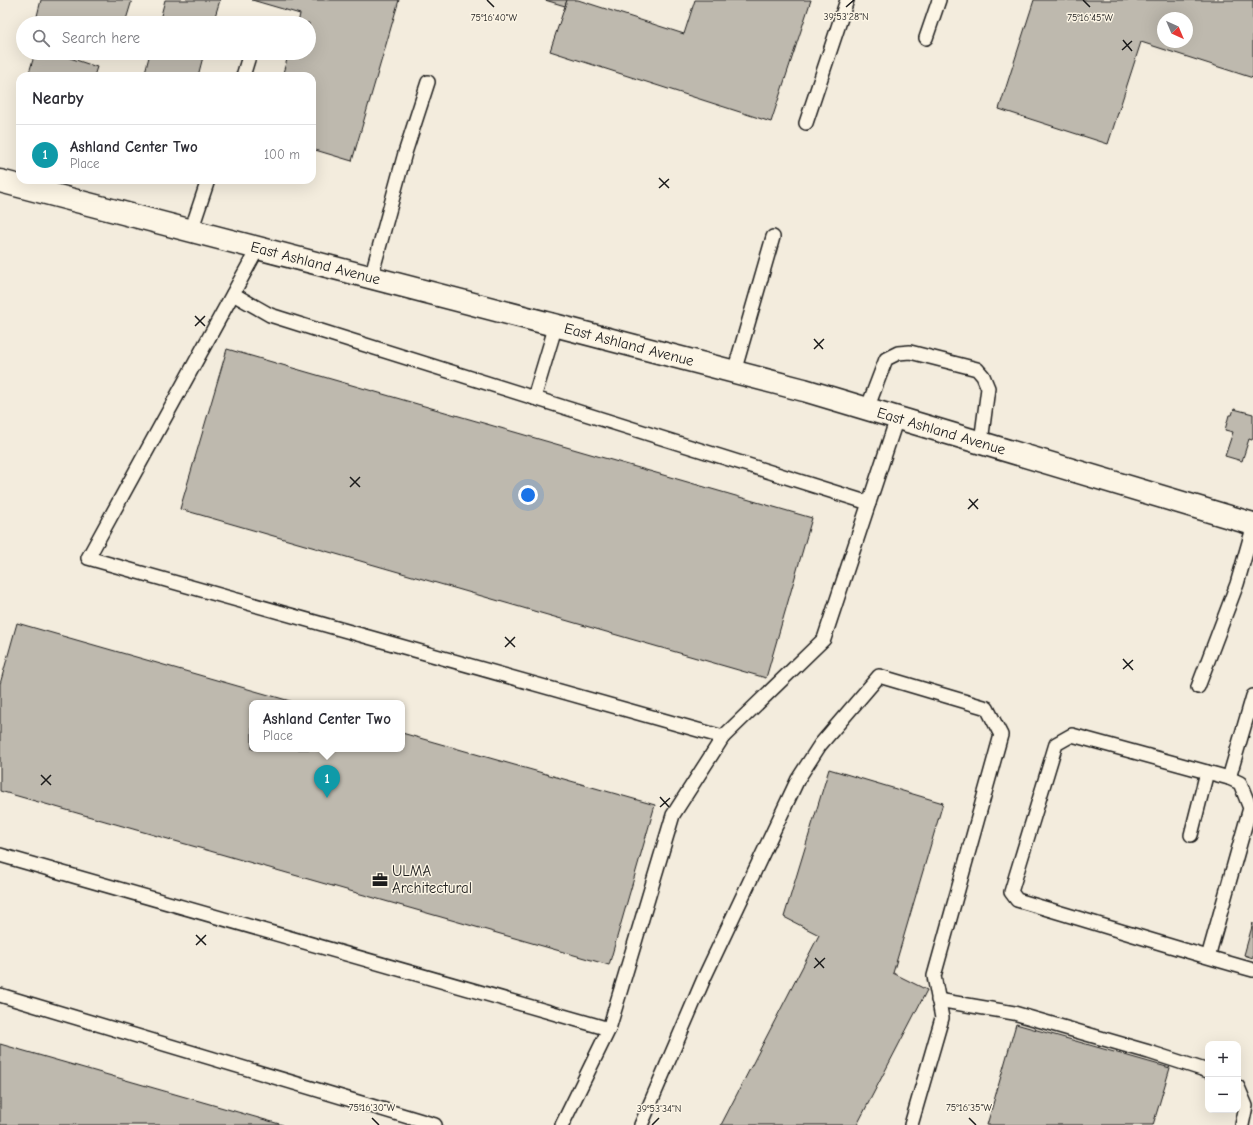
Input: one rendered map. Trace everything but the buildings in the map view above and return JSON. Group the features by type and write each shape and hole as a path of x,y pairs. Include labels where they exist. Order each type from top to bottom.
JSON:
{"street":[{"name":"East Ashland Avenue","path":"0,181 804,390 1253,524"}],"lane":[{"path":"806,123 847,0"},
{"path":"926,38 939,0"},
{"path":"244,72 248,60"},
{"path":"371,277 428,82"},
{"path":"192,231 207,184"},
{"path":"734,372 772,237"},
{"path":"258,248 88,558 723,737"},
{"path":"233,294 270,315 869,503"},
{"path":"534,398 556,325"},
{"path":"867,409 886,360 898,353 910,352 977,369 983,376 988,388 981,442"},
{"path":"562,1125 609,1029 673,815 723,737 824,639 897,418"},
{"path":"1198,687 1237,584 1253,528"},
{"path":"641,1125 705,976 798,779 820,745 879,676 987,708 1001,735 934,976 942,1018 911,1125"},
{"path":"1229,778 1253,696"},
{"path":"1208,957 1250,808 1240,783 1229,778 1072,736 1056,744 1010,892 1017,900 1161,942 1208,957 1253,970"},
{"path":"1191,835 1207,772"},
{"path":"0,855 609,1029"},
{"path":"0,995 435,1125"},
{"path":"938,1000 1014,1013 1205,1070"},
{"path":"1241,1094 1246,1106 1242,1125"}],"place":[{"name":"Ashland Center Two","path":"327,798"},
{"name":"ULMA Architectural","path":"380,880"}]}
